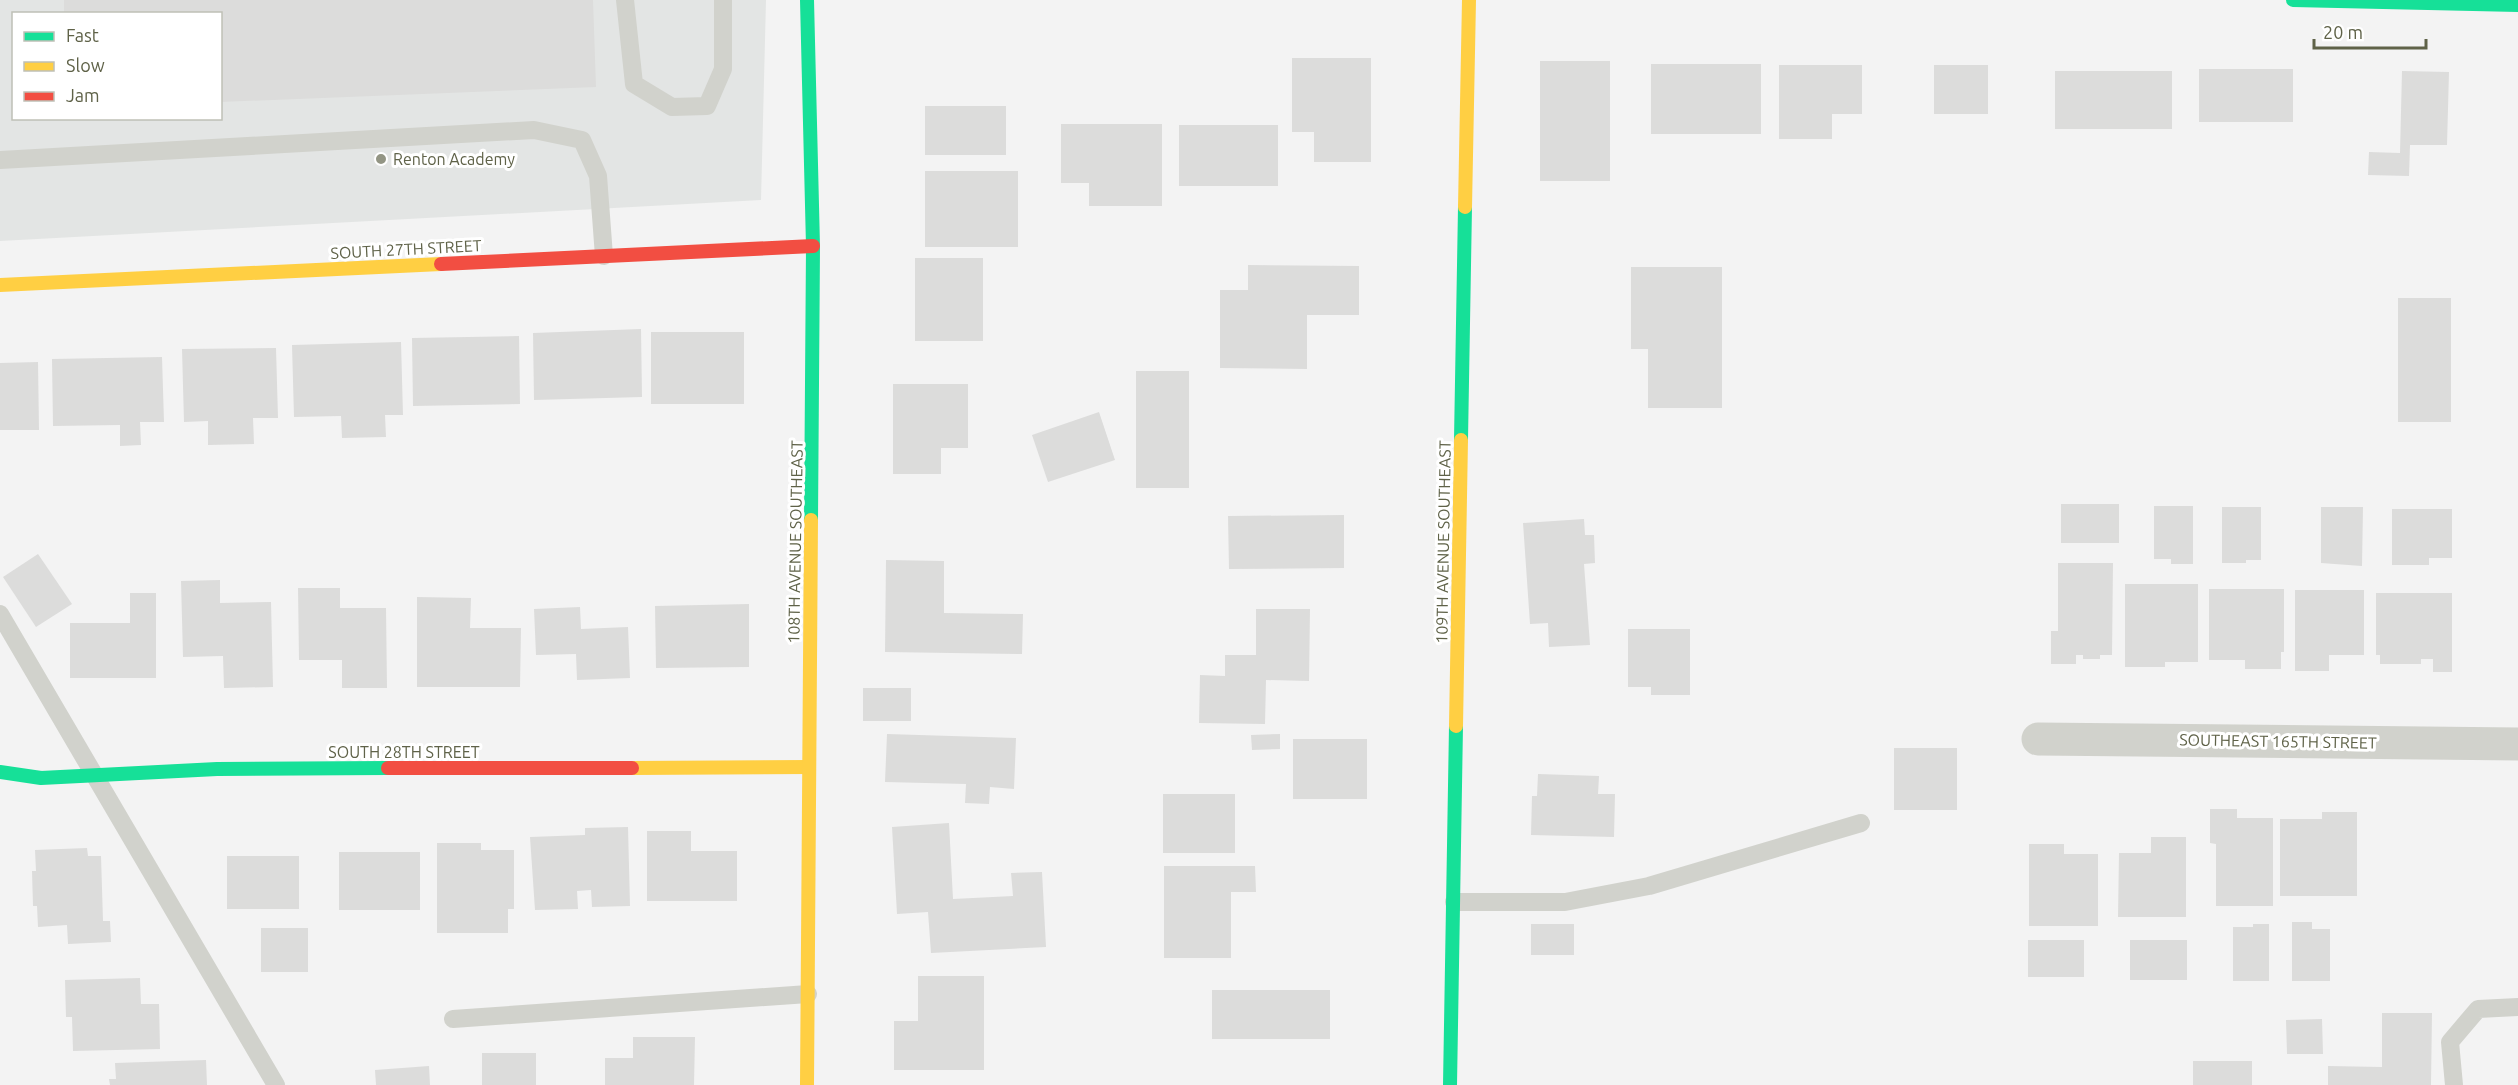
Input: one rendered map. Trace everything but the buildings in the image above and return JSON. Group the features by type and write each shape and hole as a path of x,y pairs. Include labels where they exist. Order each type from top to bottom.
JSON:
{"street":[{"name":"108TH AVENUE SOUTHEAST","path":"807,0 813,246 807,1085"},
{"name":"109TH AVENUE SOUTHEAST","path":"1450,1085 1469,0"},
{"path":"2293,0 2518,5"},
{"name":"SOUTH 27TH STREET","path":"0,285 813,246"},
{"name":"SOUTHEAST 165TH STREET","path":"2038,739 2518,744"},
{"name":"SOUTH 28TH STREET","path":"0,772 40,778 229,769 809,767"}],"lane":[{"path":"625,0 634,84 672,107 707,106 723,69 723,0"},
{"path":"0,160 534,130 582,140 598,176 604,256"},
{"path":"0,614 276,1085"},
{"path":"1454,902 1565,902 1649,886 1861,824"},
{"path":"453,1019 808,994"},
{"path":"2454,1085 2450,1042 2478,1009 2518,1007"}],"shaded area":[{"name":"Renton Academy","path":"0,0 766,0 761,200 0,241"}],"traffic: fast":[{"path":"807,0 813,246 811,520"},
{"path":"2293,0 2518,5"},
{"path":"1461,440 1465,207"},
{"path":"1450,1085 1456,726"},
{"path":"0,772 41,778 217,769 388,768"}],"traffic: slow":[{"path":"1465,207 1469,0"},
{"path":"0,285 441,264"},
{"path":"1456,726 1461,440"},
{"path":"807,1085 811,520"},
{"path":"632,768 809,767"}],"traffic: jam":[{"path":"441,264 813,246"},
{"path":"388,768 632,768"}],"place":[{"name":"Renton Academy","path":"381,159"}]}
